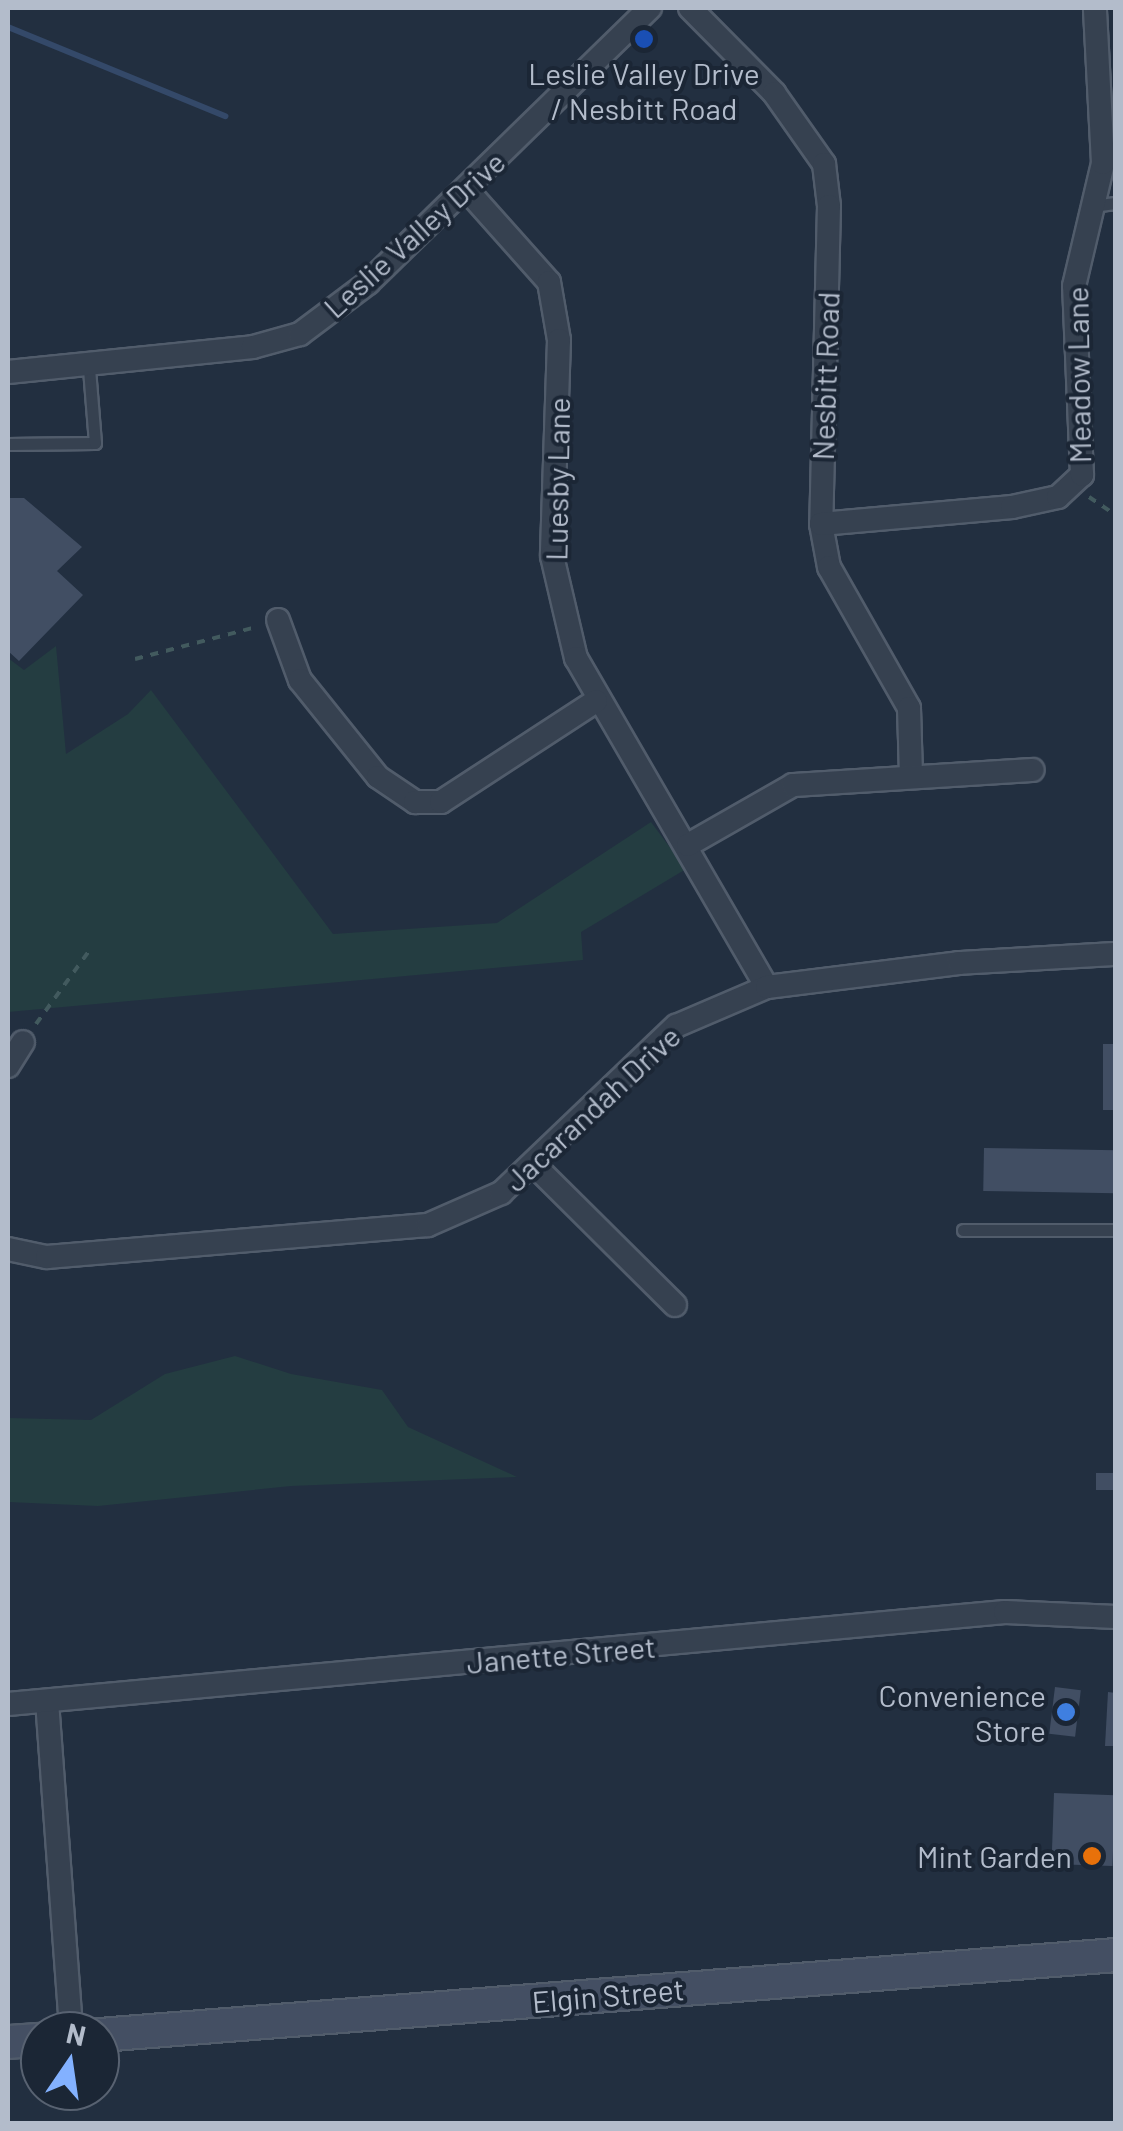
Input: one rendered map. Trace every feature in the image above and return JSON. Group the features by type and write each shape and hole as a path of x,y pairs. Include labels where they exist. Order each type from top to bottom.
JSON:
{"street":[{"name":"Leslie Valley Drive","path":"8,372 89,368 253,348 300,334 368,283 650,8"},
{"name":"Nesbitt Road","path":"690,8 785,106 824,164 830,206 821,524 829,567 909,708 911,774"},
{"name":"Meadow Lane","path":"821,524 1012,507 1058,497 1082,475 1074,286 1103,163 1095,8"},
{"name":"Luesby Lane","path":"466,190 549,282 559,340 552,556 561,618 596,701 688,845 767,986"},
{"path":"278,620 312,695 378,777 416,802 440,802 596,701"},
{"path":"688,845 793,784 911,774 1033,770"},
{"name":"Jacarandah Drive","path":"8,1249 46,1256 428,1224 501,1193 676,1026 767,986 960,963 1116,954"},
{"path":"8,1066 23,1042"},
{"path":"533,1164 675,1305"},
{"name":"Janette Street","path":"8,1704 1005,1612 1116,1617"},
{"path":"47,1701 70,2011"},
{"name":"Elgin Street","path":"120,2033 1116,1955"}],"lane":[{"path":"1090,206 1116,203"},
{"path":"8,444 94,443 89,368"},
{"path":"963,1230 1116,1230"}],"path":[{"path":"1073,485 1116,515"},
{"path":"135,659 278,620"},
{"path":"23,1042 92,947"}],"green space":[{"path":"56,646 66,754 128,714 151,690 333,934 497,923 651,822 686,869 581,932 583,960 8,1012 8,658 24,670"},
{"path":"235,1356 291,1374 382,1390 408,1427 517,1477 291,1486 98,1506 8,1502 8,1418 91,1420 165,1374"}],"building":[{"path":"8,498 24,498 82,547 57,571 83,595 19,661 8,651"},
{"path":"1103,1044 1116,1044 1116,1110 1103,1110"},
{"path":"984,1148 1116,1150 1115,1193 983,1191"},
{"path":"1096,1473 1116,1473 1116,1490 1096,1490"},
{"name":"Convenience Store","path":"1055,1687 1081,1690 1075,1737 1049,1734"},
{"path":"1108,1692 1116,1693 1116,1746 1105,1746"},
{"path":"1054,1793 1115,1795 1112,1866 1052,1864"}],"waterway":[{"path":"8,27 225,116"}],"place":[{"name":"Leslie Valley Drive / Nesbitt Road","path":"644,39"},
{"name":"Convenience Store","path":"1066,1712"},
{"name":"Mint Garden","path":"1092,1856"}]}
